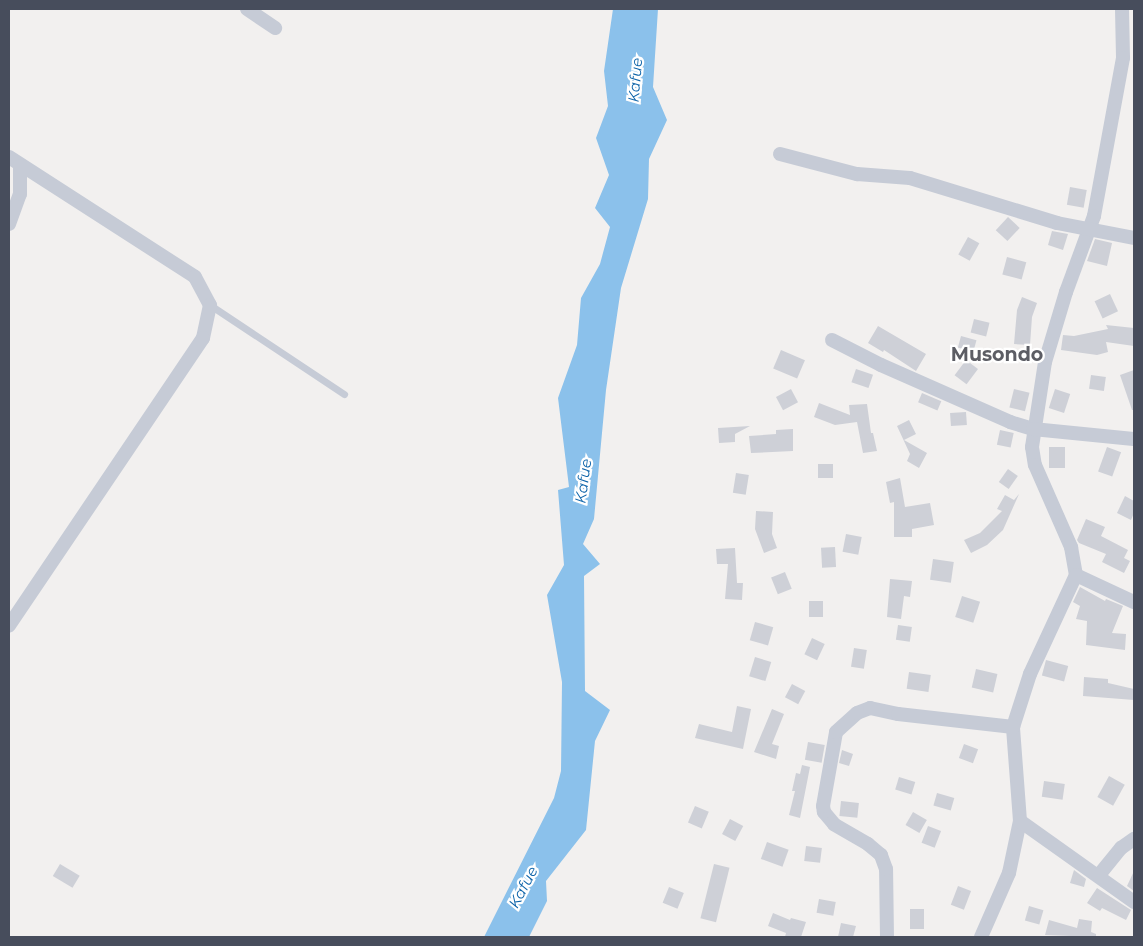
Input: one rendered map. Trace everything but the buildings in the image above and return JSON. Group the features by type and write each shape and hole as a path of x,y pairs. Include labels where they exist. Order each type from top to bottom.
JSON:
{"street":[{"path":"247,9 275,28"},
{"path":"981,937 1009,873 1020,821 1013,726 1030,674 1076,575 1070,547 1034,465 1032,448 1033,429 1045,362 1066,292 1094,216 1110,138 1123,58 1122,9"},
{"path":"780,154 857,174 910,178 1057,223 1134,238"},
{"path":"9,157 20,166 195,277 210,305 203,338 9,626"},
{"path":"9,224 20,194 20,166"},
{"path":"832,340 881,365 1010,422 1033,429 1134,439"},
{"path":"1076,575 1134,602"},
{"path":"887,937 886,868 881,855 868,844 834,824 824,812 823,806 836,732 858,713 870,708 898,714 1013,726"},
{"path":"1020,821 1050,845 1099,875 1134,902"},
{"path":"1099,875 1120,848 1134,839"}],"lane":[{"path":"210,305 344,394"}],"water":[{"name":"Kafue","path":"613,9 658,9 653,87 667,120 649,159 648,199 621,288 606,390 594,519 583,544 600,564 584,576 585,691 610,710 595,741 586,830 546,881 547,901 529,937 484,937 554,798 561,771 562,682 547,595 564,565 558,490 569,487 558,398 577,345 581,298 600,264 610,227 595,208 609,175 596,138 608,106 604,71"}],"district":[{"name":"Musondo","path":"997,355"}]}
